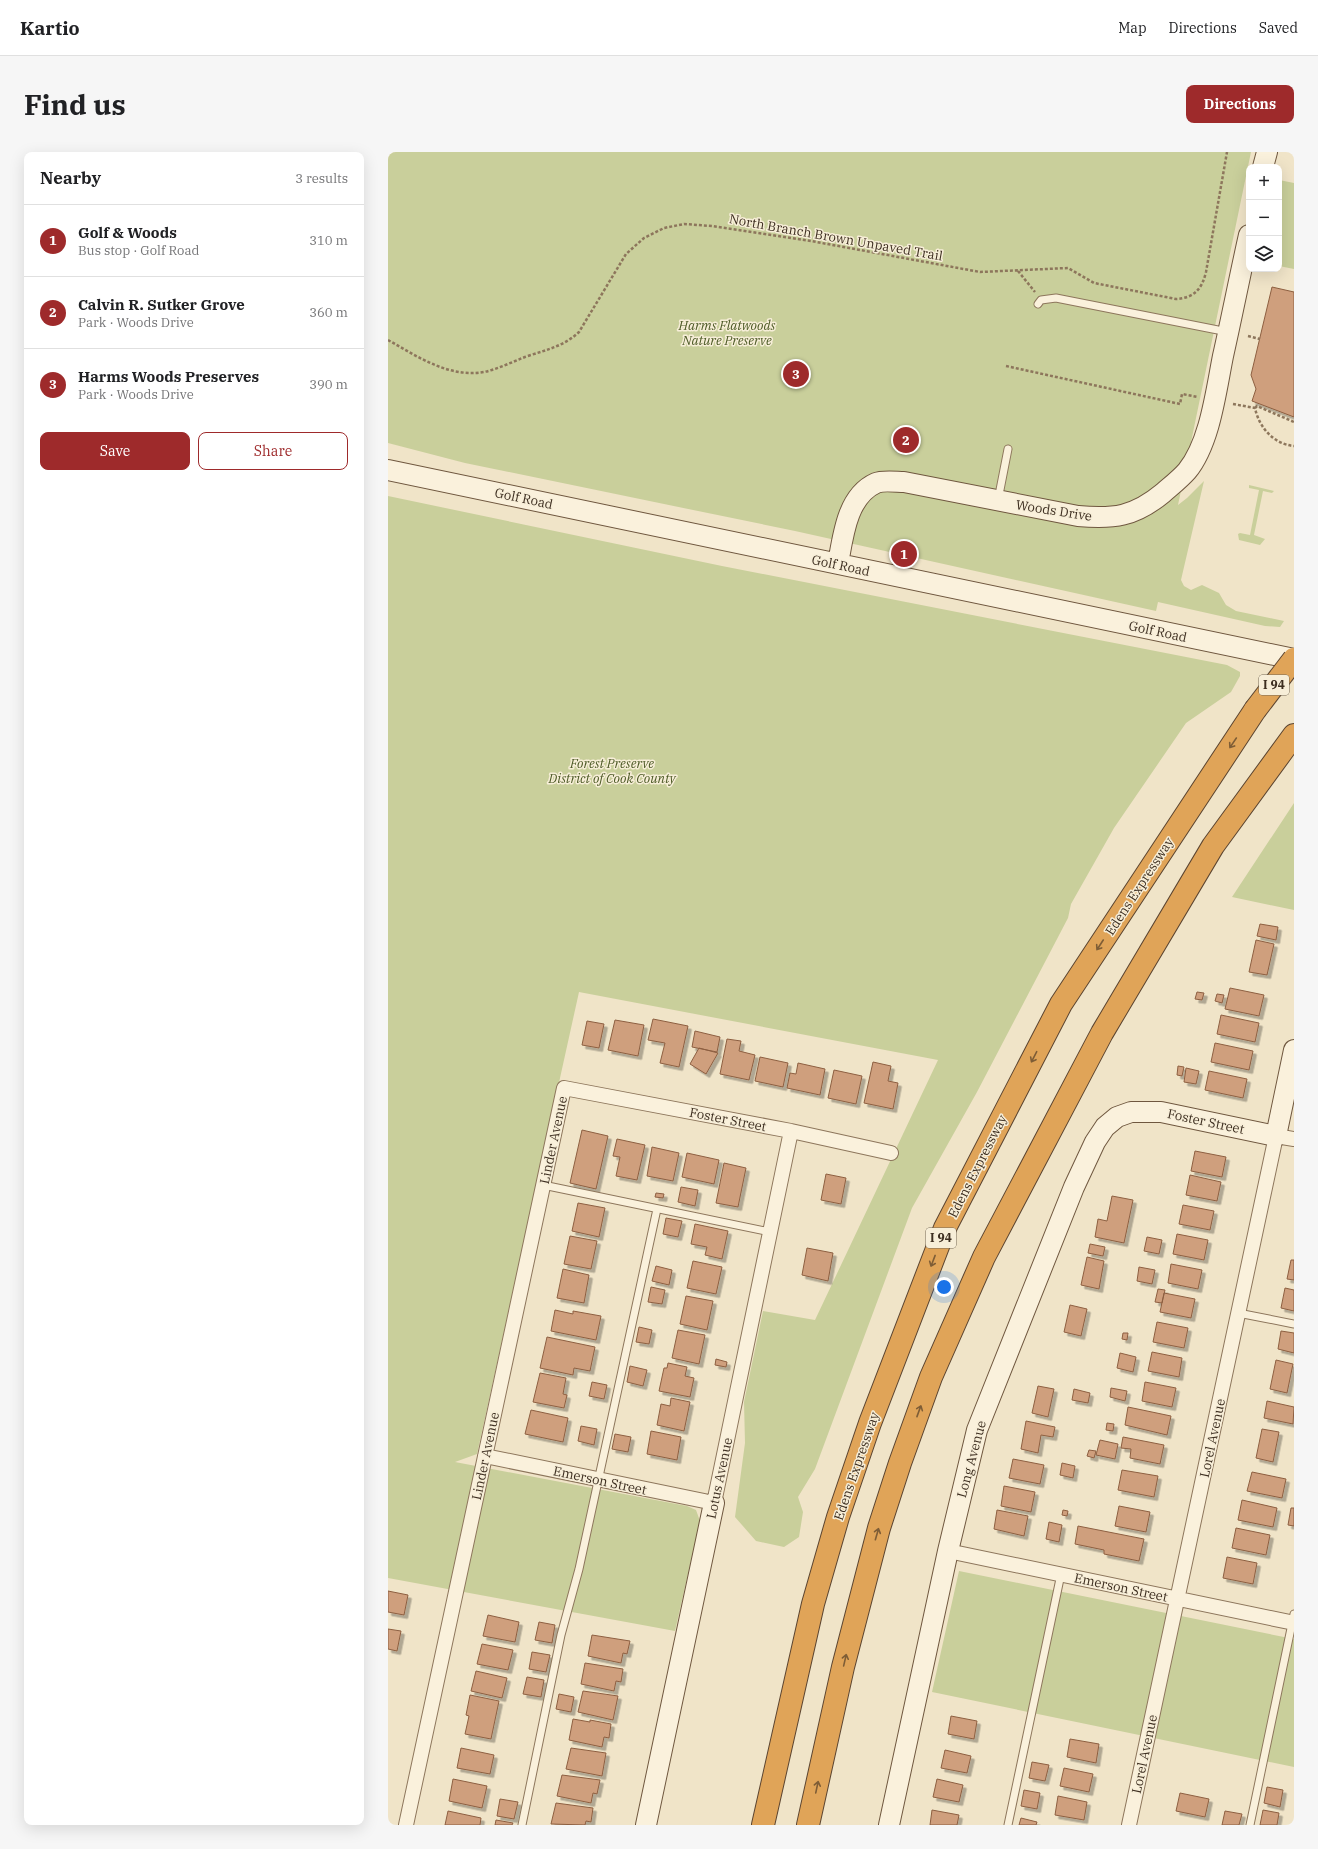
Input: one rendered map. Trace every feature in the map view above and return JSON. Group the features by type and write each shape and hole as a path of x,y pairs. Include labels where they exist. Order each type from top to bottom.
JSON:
{"highway":[{"name":"Edens Expressway","path":"763,1825 813,1604 838,1517 870,1423 945,1228 1061,1004 1255,710 1294,659"},
{"path":"808,1825 843,1667 879,1528 900,1463 931,1377 984,1257 1102,1033 1213,846 1294,735"}],"street":[{"path":"1265,164 1267,152"},
{"name":"Woods Drive","path":"838,564 843,536 850,512 863,492 878,482 904,482 1078,516 1106,518 1127,514 1138,510 1160,495 1187,470 1195,459 1209,422 1249,236"},
{"name":"Golf Road","path":"388,470 1294,659"},
{"name":"Lorel Avenue","path":"1129,1825 1238,1313 1285,1137 1294,1050"},
{"name":"Foster Street","path":"564,1088 790,1131 891,1153"},
{"name":"Linder Avenue","path":"406,1825 564,1088"},
{"name":"Foster Street","path":"1117,1117 1131,1112 1161,1112 1285,1137"},
{"name":"Long Avenue","path":"889,1825 948,1551 977,1430 1074,1187 1105,1127 1117,1117"},
{"name":"Lotus Avenue","path":"646,1825 790,1131"},
{"name":"Emerson Street","path":"485,1456 714,1503"},
{"name":"Emerson Street","path":"948,1551 1177,1599 1293,1620"}],"lane":[{"path":"1040,302 1056,298 1228,332"},
{"path":"998,501 1008,449"},
{"path":"543,1185 770,1232"},
{"path":"522,1825 561,1635 579,1569 657,1209"},
{"path":"1238,1313 1294,1324"},
{"path":"1008,1825 1061,1574"},
{"path":"1250,1825 1293,1620"}],"path":[{"name":"North Branch Brown Unpaved Trail","path":"388,340 422,359 448,370 467,374 486,372 556,348 568,342 579,332 626,254 644,238 664,228 684,224 712,226 811,241 980,272 1068,268 1094,283 1176,299 1188,298 1197,292 1204,282 1228,152"},
{"path":"1018,271 1040,302"},
{"path":"1248,336 1260,339"},
{"path":"1006,366 1180,404 1182,394 1198,397"},
{"path":"1233,404 1255,408 1257,406 1294,422"},
{"path":"1255,408 1257,418 1262,428 1281,443 1294,446"}],"green space":[{"name":"Harms Flatwoods Nature Preserve","path":"388,152 1251,152 1249,164 1246,164 1246,176 1178,505 1204,481 1181,580 1184,586 1191,590 1202,585 1219,593 1226,605 1236,611 1284,621 1280,627 1265,626 1158,602 1156,611 795,531 465,463 388,443"},
{"path":"1282,181 1294,183 1294,269 1282,267"},
{"path":"1249,485 1274,491 1272,493 1263,491 1254,535 1265,539 1260,545 1239,540 1238,534 1240,533 1250,535 1259,490 1249,488"},
{"name":"Forest Preserve District of Cook County","path":"388,496 722,566 1227,665 1240,672 1240,676 1231,692 1186,723 1114,828 1071,904 1068,918 977,1092 912,1208 815,1469 798,1497 803,1512 799,1537 784,1547 756,1541 735,1517 745,1443 744,1402 763,1311 815,1320 938,1060 579,992 477,1454 455,1462 687,1506 696,1510 700,1521 675,1631 388,1578"},
{"path":"1294,803 1294,910 1232,897"},
{"path":"959,1571 1294,1639 1294,1767 932,1692"}],"building":[{"path":"1272,287 1294,292 1294,417 1252,401 1256,389 1251,375"},
{"path":"1260,924 1278,927 1276,940 1257,936"},
{"path":"1256,940 1274,944 1267,975 1249,972"},
{"path":"1230,988 1264,995 1259,1016 1225,1009"},
{"path":"1197,992 1204,993 1202,1000 1195,999"},
{"path":"1217,994 1224,995 1222,1003 1215,1001"},
{"path":"1221,1015 1259,1023 1255,1042 1217,1034"},
{"path":"653,1019 688,1026 679,1067 660,1063 665,1043 648,1040"},
{"path":"615,1020 644,1025 638,1056 608,1050"},
{"path":"587,1021 604,1024 599,1048 582,1045"},
{"path":"695,1031 720,1037 717,1052 692,1047"},
{"path":"727,1039 741,1041 739,1051 755,1055 749,1080 720,1074"},
{"path":"1215,1043 1253,1051 1249,1070 1211,1062"},
{"path":"699,1048 718,1053 706,1074 690,1064"},
{"path":"760,1057 788,1063 783,1087 755,1081"},
{"path":"873,1062 891,1066 888,1081 898,1083 893,1109 864,1103"},
{"path":"798,1063 825,1069 820,1095 787,1088 790,1073 796,1074"},
{"path":"1178,1066 1184,1067 1182,1076 1177,1075"},
{"path":"1186,1068 1199,1071 1196,1084 1184,1082"},
{"path":"834,1070 862,1076 856,1104 828,1098"},
{"path":"1209,1071 1247,1079 1243,1098 1205,1090"},
{"path":"582,1130 608,1136 596,1189 570,1183"},
{"path":"617,1139 645,1145 637,1180 616,1176 620,1157 613,1156"},
{"path":"652,1147 679,1153 673,1181 647,1176"},
{"path":"1195,1151 1226,1157 1222,1177 1191,1171"},
{"path":"687,1153 719,1160 714,1184 682,1177"},
{"path":"724,1163 746,1168 738,1207 716,1203"},
{"path":"826,1174 846,1178 841,1204 821,1200"},
{"path":"1190,1175 1221,1182 1217,1201 1186,1195"},
{"path":"681,1187 698,1190 695,1206 678,1202"},
{"path":"656,1193 664,1194 663,1198 655,1197"},
{"path":"1112,1196 1133,1200 1124,1243 1095,1237 1098,1219 1107,1221"},
{"path":"578,1203 605,1208 599,1237 572,1231"},
{"path":"1183,1205 1214,1211 1210,1230 1179,1224"},
{"path":"666,1218 682,1221 678,1237 663,1234"},
{"path":"695,1224 728,1231 722,1259 705,1255 707,1247 691,1244"},
{"path":"1177,1234 1208,1240 1204,1260 1173,1254"},
{"path":"570,1236 597,1241 591,1269 564,1264"},
{"path":"1147,1237 1162,1240 1159,1254 1144,1251"},
{"path":"1090,1244 1105,1247 1103,1256 1088,1253"},
{"path":"807,1248 833,1253 828,1281 802,1275"},
{"path":"1087,1257 1104,1261 1099,1289 1081,1285"},
{"path":"1291,1260 1294,1260 1294,1280 1287,1279"},
{"path":"693,1261 722,1267 716,1294 687,1288"},
{"path":"1171,1264 1202,1270 1198,1289 1168,1283"},
{"path":"656,1266 672,1270 669,1285 652,1281"},
{"path":"1139,1267 1155,1270 1152,1284 1137,1281"},
{"path":"563,1269 589,1275 584,1303 557,1298"},
{"path":"651,1287 665,1290 662,1304 648,1302"},
{"path":"1285,1288 1294,1290 1294,1311 1281,1308"},
{"path":"1158,1289 1165,1290 1162,1303 1155,1302"},
{"path":"1164,1293 1195,1299 1191,1318 1160,1312"},
{"path":"686,1296 713,1301 707,1330 680,1324"},
{"path":"1070,1305 1087,1309 1081,1336 1064,1332"},
{"path":"555,1310 573,1314 573,1311 601,1316 596,1340 551,1331"},
{"path":"1157,1322 1188,1328 1184,1348 1153,1342"},
{"path":"639,1327 652,1330 649,1344 636,1342"},
{"path":"678,1330 705,1335 699,1364 672,1358"},
{"path":"1281,1331 1294,1333 1294,1353 1278,1349"},
{"path":"1123,1333 1128,1333 1127,1340 1122,1339"},
{"path":"547,1337 595,1347 590,1371 574,1368 573,1375 540,1368"},
{"path":"1152,1352 1182,1358 1179,1377 1148,1371"},
{"path":"1120,1353 1136,1357 1133,1372 1117,1368"},
{"path":"716,1359 727,1362 726,1367 715,1365"},
{"path":"1276,1360 1293,1364 1287,1393 1270,1389"},
{"path":"668,1363 687,1367 685,1376 694,1378 690,1397 659,1391 664,1368 667,1368"},
{"path":"630,1366 647,1370 643,1386 627,1382"},
{"path":"540,1373 566,1378 563,1394 567,1395 564,1408 533,1402"},
{"path":"592,1382 607,1385 604,1399 589,1396"},
{"path":"1145,1382 1176,1388 1172,1407 1142,1401"},
{"path":"1038,1386 1054,1389 1048,1417 1032,1413"},
{"path":"1111,1388 1127,1391 1125,1401 1110,1397"},
{"path":"1074,1389 1090,1393 1088,1403 1072,1400"},
{"path":"671,1398 690,1402 684,1431 657,1425 661,1404 670,1406"},
{"path":"1267,1401 1294,1407 1293,1424 1264,1418"},
{"path":"1128,1407 1171,1416 1167,1435 1125,1425"},
{"path":"531,1410 568,1418 563,1442 525,1434"},
{"path":"1026,1421 1055,1427 1053,1437 1041,1435 1038,1453 1021,1449"},
{"path":"1107,1423 1114,1424 1113,1431 1106,1430"},
{"path":"581,1426 597,1429 594,1445 578,1441"},
{"path":"1262,1429 1279,1432 1273,1462 1256,1458"},
{"path":"651,1431 681,1437 677,1460 647,1454"},
{"path":"615,1434 631,1437 628,1452 612,1449"},
{"path":"1123,1437 1164,1445 1160,1464 1130,1458 1131,1449 1121,1448"},
{"path":"1100,1440 1118,1444 1115,1459 1096,1455"},
{"path":"1089,1450 1096,1451 1094,1458 1087,1456"},
{"path":"1013,1459 1044,1465 1040,1484 1009,1478"},
{"path":"1062,1463 1075,1466 1073,1478 1060,1475"},
{"path":"1122,1470 1158,1476 1154,1497 1118,1490"},
{"path":"1252,1472 1286,1479 1282,1498 1247,1491"},
{"path":"1004,1486 1035,1492 1031,1512 1001,1506"},
{"path":"1242,1500 1277,1508 1273,1527 1238,1520"},
{"path":"1119,1506 1150,1512 1146,1532 1115,1526"},
{"path":"1291,1508 1294,1508 1294,1526 1288,1525"},
{"path":"997,1510 1028,1516 1024,1536 994,1529"},
{"path":"1063,1510 1068,1511 1067,1516 1062,1515"},
{"path":"1049,1522 1062,1525 1059,1542 1046,1539"},
{"path":"1078,1526 1144,1539 1139,1561 1104,1554 1104,1550 1075,1544"},
{"path":"1236,1528 1270,1535 1266,1555 1232,1548"},
{"path":"1227,1557 1257,1563 1253,1584 1223,1578"},
{"path":"388,1591 408,1595 404,1615 388,1612"},
{"path":"488,1615 519,1622 515,1642 483,1636"},
{"path":"539,1622 555,1625 552,1643 535,1640"},
{"path":"388,1629 401,1631 397,1651 388,1649"},
{"path":"592,1635 630,1641 627,1654 623,1653 621,1663 588,1656"},
{"path":"482,1644 513,1650 508,1670 477,1664"},
{"path":"532,1652 550,1655 546,1672 529,1669"},
{"path":"585,1663 623,1669 621,1682 616,1681 614,1691 581,1684"},
{"path":"476,1671 507,1678 502,1698 471,1691"},
{"path":"527,1677 544,1680 541,1697 523,1694"},
{"path":"583,1691 618,1696 613,1720 578,1712"},
{"path":"559,1694 574,1697 571,1712 556,1709"},
{"path":"470,1695 499,1701 491,1739 465,1734 469,1716 466,1715"},
{"path":"951,1716 977,1721 974,1739 948,1734"},
{"path":"573,1719 590,1722 590,1720 611,1724 609,1738 604,1737 602,1747 569,1740"},
{"path":"1070,1739 1099,1744 1096,1763 1067,1757"},
{"path":"461,1748 494,1755 490,1774 457,1768"},
{"path":"571,1748 606,1753 602,1776 566,1769"},
{"path":"945,1750 971,1756 967,1773 941,1768"},
{"path":"1032,1762 1049,1765 1045,1781 1029,1778"},
{"path":"1064,1768 1093,1774 1089,1792 1060,1786"},
{"path":"562,1775 600,1780 597,1794 593,1793 591,1803 557,1796"},
{"path":"453,1779 487,1786 482,1808 449,1801"},
{"path":"937,1779 963,1785 959,1802 933,1797"},
{"path":"1267,1787 1283,1790 1280,1807 1264,1803"},
{"path":"1024,1790 1040,1793 1037,1809 1021,1806"},
{"path":"1180,1793 1209,1799 1205,1817 1176,1811"},
{"path":"1058,1796 1087,1802 1084,1820 1055,1815"},
{"path":"500,1799 518,1802 514,1819 497,1816"},
{"path":"556,1803 593,1808 591,1822 586,1821 585,1825 551,1824"},
{"path":"932,1810 959,1815 957,1825 930,1825"},
{"path":"1263,1810 1279,1813 1277,1825 1260,1825"},
{"path":"448,1811 481,1818 480,1825 445,1825"},
{"path":"1225,1811 1242,1814 1239,1825 1222,1825"},
{"path":"1021,1818 1037,1822 1036,1825 1019,1825"},
{"path":"496,1820 513,1823 512,1825 495,1825"}],"place":[{"name":"Harms Woods Preserves","path":"796,374"},
{"name":"Calvin R. Sutker Grove","path":"906,440"},
{"name":"Golf & Woods","path":"904,554"}]}
